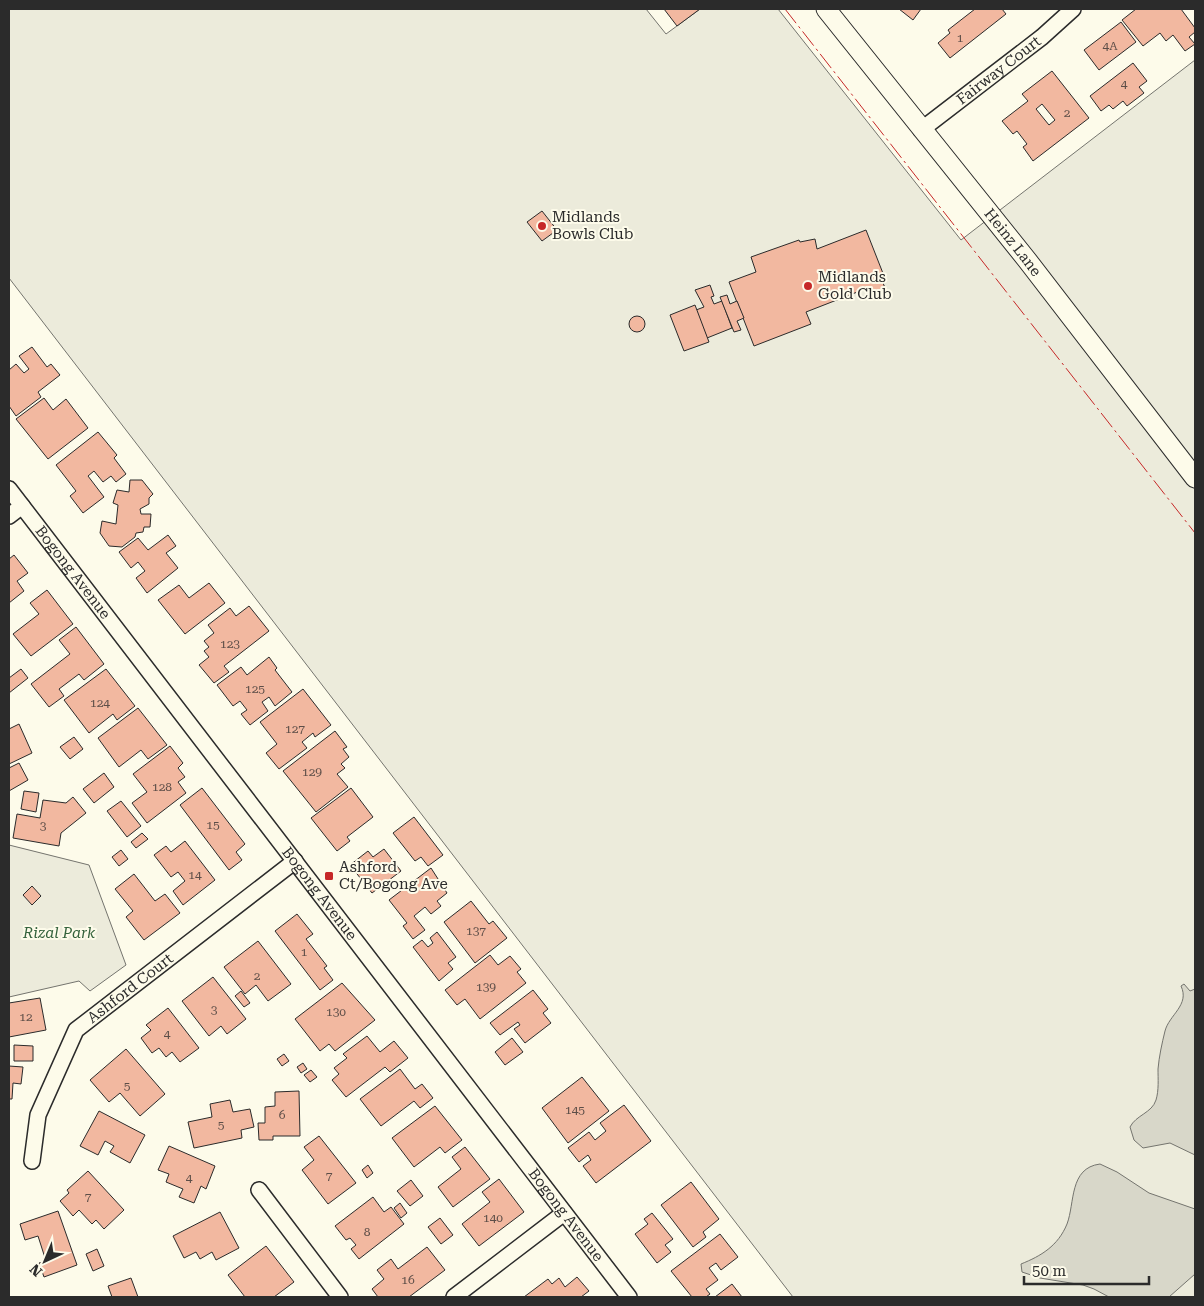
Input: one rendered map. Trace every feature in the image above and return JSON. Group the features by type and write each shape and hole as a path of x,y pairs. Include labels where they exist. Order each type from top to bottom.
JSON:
{"street":[{"name":"Heinz Lane","path":"826,9 1033,268 1195,478"},
{"name":"Fairway Court","path":"921,130 1042,37 1073,9"},
{"name":"Bogong Avenue","path":"9,489 629,1297"},
{"path":"9,516 22,506"},
{"name":"Ashford Court","path":"32,1162 38,1115 76,1030 295,861"},
{"path":"259,1190 340,1297"},
{"path":"454,1297 564,1213"}],"green space":[{"path":"9,9 646,9 666,34 700,9 778,9 961,240 1195,60 1195,1297 793,1297 9,278"},
{"name":"Rizal Park","path":"9,845 89,865 126,965 90,991 79,981 9,997"}],"shaded area":[{"path":"1184,984 1190,991 1195,989 1195,1155 1170,1143 1143,1148 1134,1140 1130,1127 1151,1108 1156,1100 1158,1064 1164,1036 1167,1025 1183,999 1181,986"},
{"path":"1100,1164 1117,1172 1149,1193 1195,1209 1195,1274 1169,1297 1109,1297 1083,1285 1040,1278 1022,1272 1021,1264 1042,1254 1059,1238 1067,1224 1078,1179 1090,1167"}],"building":[{"path":"664,9 700,9 677,26"},
{"path":"899,9 921,9 913,20"},
{"path":"975,9 1002,9 1006,14 950,58 938,43 950,33 948,30"},
{"path":"1136,9 1181,9 1195,28 1195,32 1189,37 1195,44 1185,51 1173,35 1166,41 1160,33 1143,46 1122,20"},
{"path":"1121,22 1136,42 1099,70 1084,50"},
{"path":"1133,63 1147,81 1139,87 1144,93 1127,106 1123,101 1113,109 1109,105 1101,111 1090,96"},
{"path":"1052,71 1089,118 1033,161 1023,147 1027,144 1017,131 1013,134 1002,121 1028,101 1022,94","holes":["1042,104 1055,120 1049,125 1036,109"]},
{"name":"Midlands Bowls Club","path":"542,211 557,230 542,241 527,222"},
{"name":"Midlands Gold Club","path":"866,230 886,281 883,283 886,290 868,297 865,289 806,312 811,324 754,346 729,282 756,272 751,257 799,240 800,242 815,239 817,249"},
{"path":"710,285 714,296 711,297 714,304 722,301 732,328 707,338 696,310 704,307 695,290"},
{"path":"727,295 730,304 737,301 744,318 737,321 741,330 734,332 720,297"},
{"path":"695,305 709,342 684,351 670,315"},
{"path":"637,316 643,318 645,324 643,330 637,332 631,330 629,324 631,318"},
{"path":"32,347 47,367 51,364 60,375 38,392 41,397 16,416 9,406 9,370 16,364 24,373 29,369 19,356"},
{"path":"44,398 53,410 66,399 88,428 48,459 16,419"},
{"path":"98,432 117,455 114,458 126,474 116,482 111,476 103,482 94,471 88,476 104,497 83,513 70,496 76,491 56,465"},
{"path":"130,480 142,480 153,494 149,498 149,504 140,509 141,514 151,514 150,527 144,527 143,532 136,533 135,537 122,547 109,546 100,533 102,521 116,524 118,505 113,503 117,490 129,492"},
{"path":"168,535 176,546 166,553 178,568 147,593 136,578 145,571 138,562 131,568 119,552 138,538 148,550"},
{"path":"14,555 28,573 17,581 24,591 9,603 9,559"},
{"path":"209,583 225,603 185,634 158,600 179,585 189,598"},
{"path":"47,590 73,624 31,656 13,634 39,614 30,603"},
{"path":"249,606 269,631 224,666 229,672 214,683 199,665 209,657 204,651 209,647 204,641 214,633 208,625 230,608 236,616"},
{"path":"76,627 104,664 84,680 79,674 59,689 64,696 49,707 31,684 70,654 59,640"},
{"path":"269,657 277,668 275,670 292,692 275,706 269,697 262,702 268,711 250,725 241,714 247,710 240,701 233,706 217,685 241,667 247,675"},
{"path":"21,669 28,678 9,693 9,678"},
{"path":"106,669 135,706 117,720 113,714 89,733 64,700"},
{"path":"303,689 331,725 315,737 313,733 302,742 307,748 279,769 266,753 277,744 260,722"},
{"path":"138,708 167,745 148,759 141,750 119,767 98,738"},
{"path":"19,724 32,753 9,764 9,729"},
{"path":"335,731 347,747 343,749 349,757 341,764 345,768 337,774 348,787 316,812 283,771"},
{"path":"74,737 83,749 70,759 60,747"},
{"path":"170,746 183,763 178,768 185,777 178,782 186,793 147,823 132,803 147,792 133,774"},
{"path":"19,763 28,780 9,791 9,768"},
{"path":"104,773 114,787 94,803 83,789"},
{"path":"202,788 245,844 236,852 242,860 229,870 180,805"},
{"path":"351,788 373,817 347,837 350,841 337,851 311,818"},
{"path":"24,791 39,793 36,812 21,809"},
{"path":"73,797 86,813 61,833 59,846 13,838 17,814 40,818 43,800 66,803"},
{"path":"121,801 141,826 127,837 107,811"},
{"path":"414,817 443,855 428,866 421,857 415,861 393,833"},
{"path":"142,833 148,839 136,848 131,842"},
{"path":"185,841 215,880 183,905 173,891 185,881 178,872 171,877 154,855 166,846 171,852"},
{"path":"384,849 401,871 372,893 350,865 368,851 373,857"},
{"path":"121,850 128,859 119,866 112,857"},
{"path":"431,868 447,893 437,901 441,906 431,914 425,907 414,916 425,930 413,939 403,926 407,923 389,900"},
{"path":"134,874 155,901 165,894 180,913 144,940 126,917 133,911 115,889"},
{"path":"32,886 41,896 32,905 23,895"},
{"path":"471,901 489,924 493,921 507,938 475,963 444,922"},
{"path":"297,914 313,934 306,939 327,966 324,968 333,980 320,990 275,931"},
{"path":"437,932 456,957 448,963 453,969 439,981 413,947 422,940 428,947 433,943 430,938"},
{"path":"258,941 291,984 268,1001 256,985 245,994 224,967"},
{"path":"490,955 498,965 510,956 521,969 517,972 526,983 480,1019 465,999 457,1005 445,990"},
{"path":"213,977 246,1019 227,1034 221,1026 209,1036 182,1001"},
{"path":"342,983 375,1020 335,1051 329,1044 320,1051 295,1019"},
{"path":"533,990 548,1009 543,1013 551,1023 525,1043 514,1029 520,1025 518,1022 500,1035 490,1023"},
{"path":"241,991 250,1003 244,1007 235,996"},
{"path":"40,998 46,1030 9,1037 9,1003"},
{"path":"168,1008 199,1048 180,1062 172,1052 166,1057 159,1048 152,1053 141,1038 151,1030 146,1025"},
{"path":"367,1036 380,1052 394,1041 408,1058 390,1072 385,1067 346,1097 332,1080 339,1074 334,1068 347,1058 343,1054"},
{"path":"512,1038 523,1052 505,1065 495,1052"},
{"path":"14,1045 33,1046 33,1061 14,1061"},
{"path":"126,1049 165,1094 140,1116 120,1093 109,1102 90,1080"},
{"path":"284,1054 289,1061 282,1066 277,1059"},
{"path":"303,1063 307,1069 301,1073 297,1067"},
{"path":"9,1066 23,1067 21,1084 13,1083 12,1099 9,1099"},
{"path":"400,1069 415,1089 422,1084 433,1098 420,1108 414,1101 381,1126 360,1099"},
{"path":"311,1070 317,1077 310,1082 304,1075"},
{"path":"582,1077 609,1111 568,1143 542,1108"},
{"path":"299,1091 300,1136 273,1136 273,1140 259,1140 258,1123 265,1123 265,1107 275,1106 275,1092"},
{"path":"230,1100 233,1112 250,1109 254,1127 241,1130 242,1138 194,1148 188,1122 212,1117 210,1104"},
{"path":"624,1105 651,1141 596,1183 583,1166 591,1160 588,1155 579,1162 568,1148 589,1132 595,1140 606,1131 600,1123"},
{"path":"435,1106 462,1140 445,1153 440,1147 414,1167 392,1138"},
{"path":"99,1111 145,1135 130,1163 110,1152 114,1146 105,1141 98,1155 80,1146"},
{"path":"319,1136 356,1183 328,1204 302,1170 314,1160 304,1147"},
{"path":"169,1146 215,1166 206,1189 201,1186 194,1203 179,1197 183,1189 166,1182 169,1174 158,1170"},
{"path":"465,1147 490,1179 453,1207 438,1187 461,1169 452,1157"},
{"path":"368,1165 373,1173 367,1178 362,1170"},
{"path":"88,1171 124,1210 104,1229 96,1220 92,1224 79,1210 73,1216 60,1201 69,1193 67,1190"},
{"path":"499,1179 524,1212 479,1246 462,1224 490,1202 482,1192"},
{"path":"411,1180 423,1196 410,1206 397,1191"},
{"path":"691,1182 719,1219 703,1232 706,1237 693,1247 661,1205"},
{"path":"373,1197 384,1212 391,1207 404,1224 359,1259 351,1249 356,1245 350,1238 346,1240 335,1226"},
{"path":"400,1203 407,1213 401,1218 394,1208"},
{"path":"58,1211 77,1265 44,1277 39,1263 46,1261 38,1236 25,1240 20,1224"},
{"path":"220,1212 239,1248 216,1260 212,1252 200,1259 196,1252 184,1258 173,1236"},
{"path":"652,1213 673,1239 665,1245 671,1252 657,1263 635,1234 648,1224 644,1219"},
{"path":"440,1218 453,1235 441,1244 428,1227"},
{"path":"720,1234 738,1257 721,1270 716,1263 709,1268 718,1280 706,1289 710,1294 706,1297 692,1297 671,1271"},
{"path":"266,1246 294,1282 274,1297 245,1297 228,1275"},
{"path":"427,1247 445,1270 409,1297 378,1297 372,1289 384,1279 377,1270 391,1259 398,1269"},
{"path":"97,1249 104,1266 93,1271 86,1254"},
{"path":"577,1277 589,1291 581,1297 524,1297 548,1279 552,1284 559,1278 565,1287"},
{"path":"131,1278 138,1297 112,1297 108,1286"},
{"path":"732,1284 742,1297 715,1297"}],"power":[{"path":"785,9 1195,533"}],"place":[{"name":"Midlands Bowls Club","path":"542,226"},
{"name":"Midlands Gold Club","path":"808,286"},
{"name":"Ashford Ct/Bogong Ave","path":"329,876"}]}
